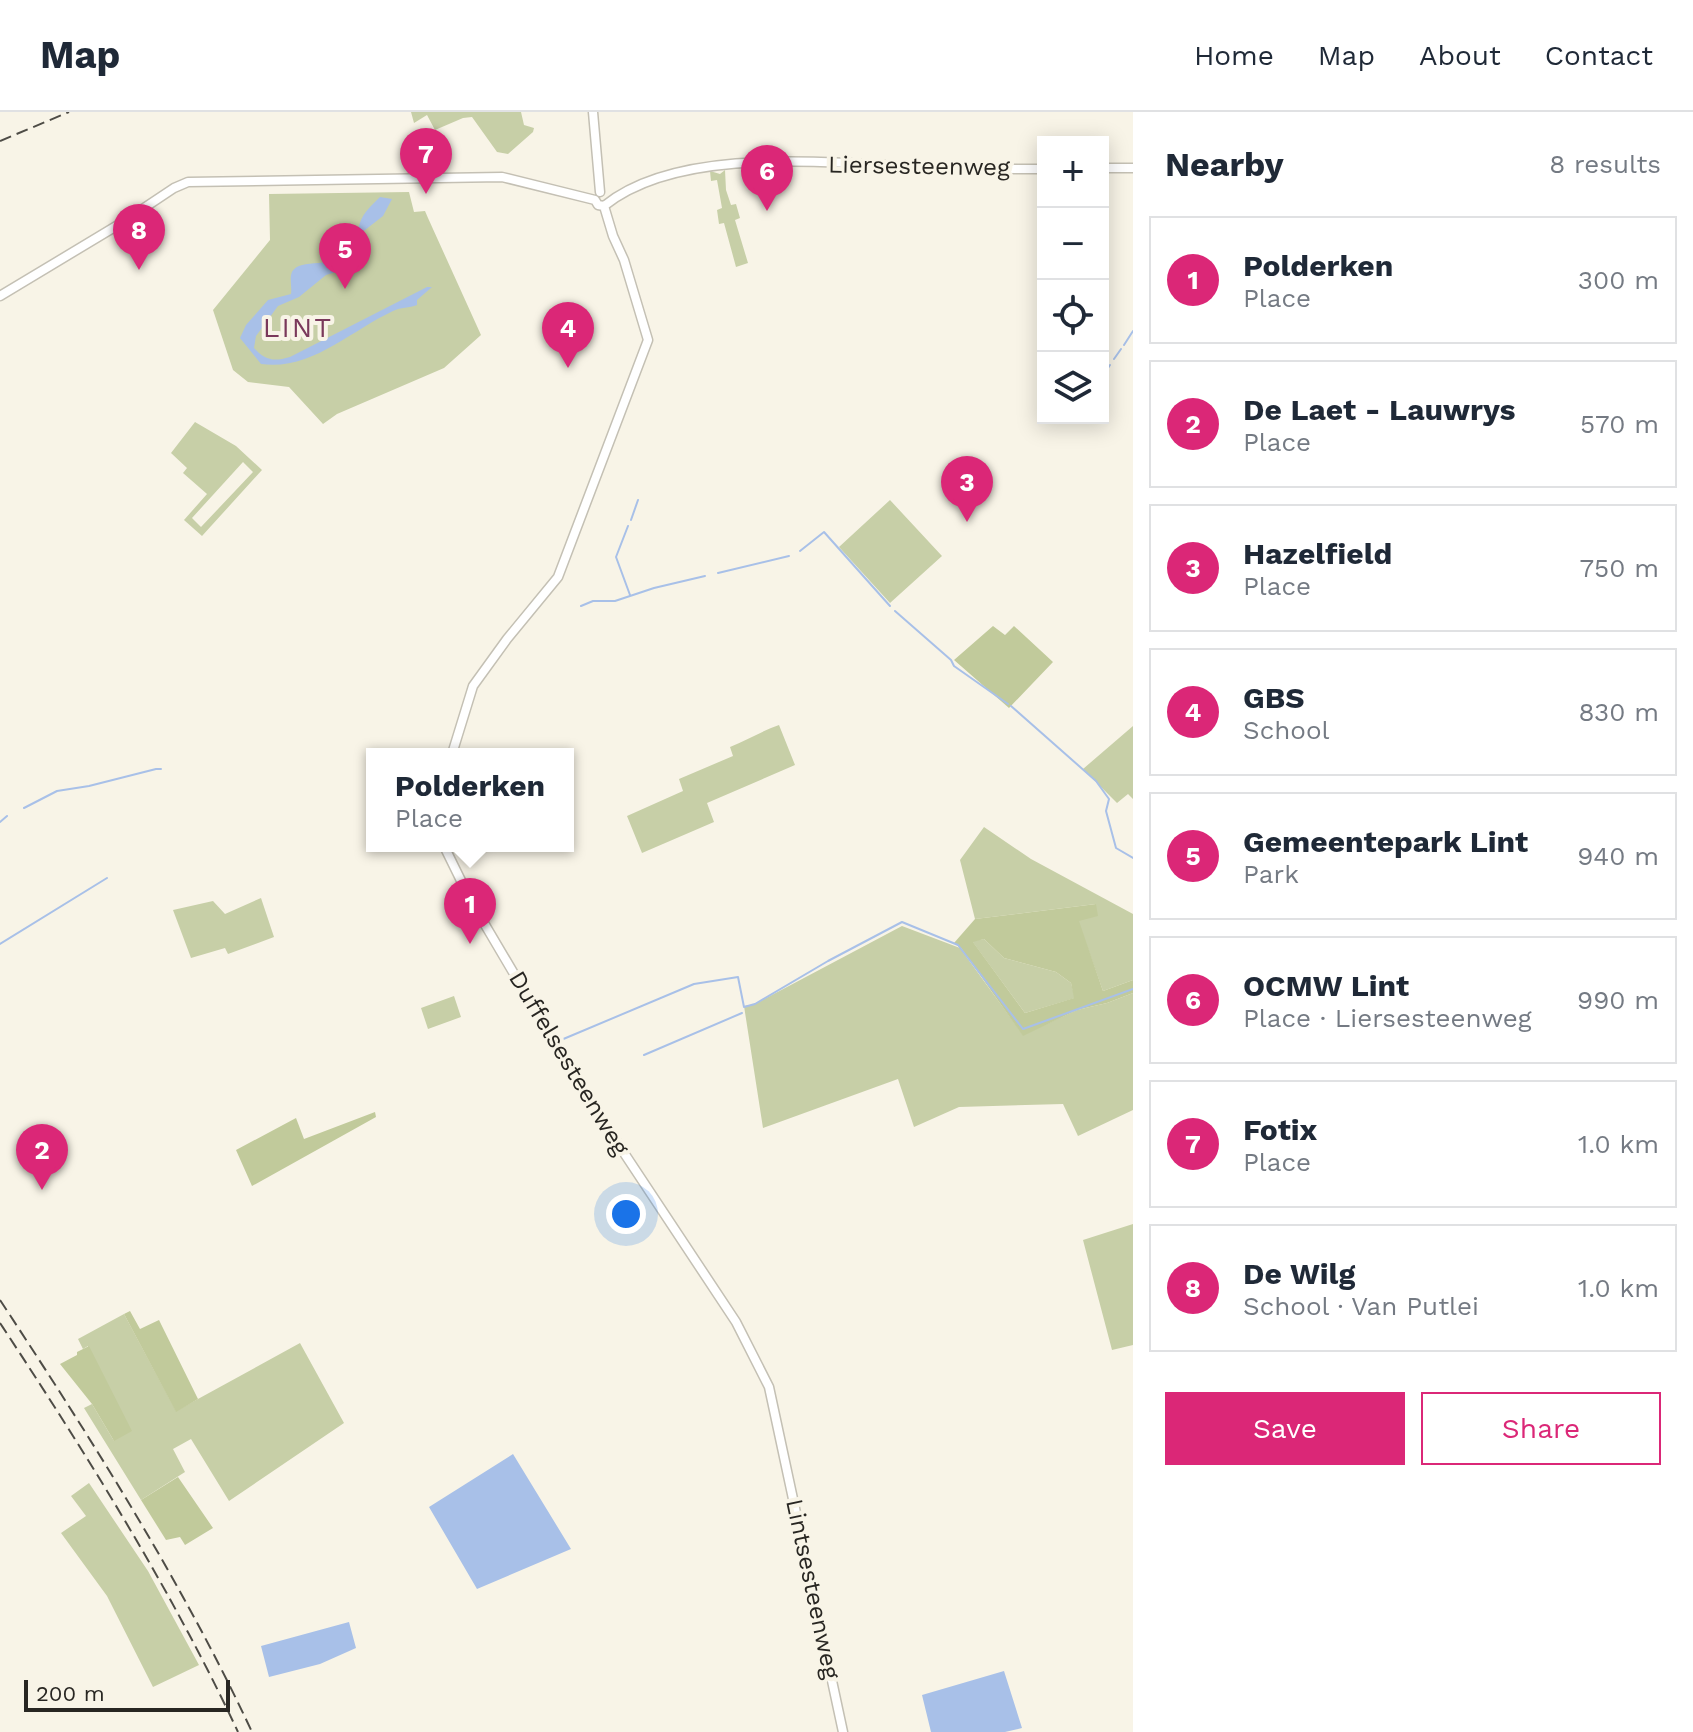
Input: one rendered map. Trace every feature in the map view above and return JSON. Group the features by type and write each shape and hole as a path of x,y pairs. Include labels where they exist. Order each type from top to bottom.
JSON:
{"street":[{"path":"454,748 473,686 558,577 648,340 624,260 613,236 607,203 598,205 593,112"},
{"name":"Liersesteenweg","path":"607,203 676,172 734,163 1037,169"},
{"path":"1109,168 1133,168"},
{"path":"0,296 188,182 502,177 598,196"},
{"name":"Duffelsesteenweg","path":"447,852 471,901 585,1094 736,1322 769,1387 783,1446"},
{"name":"Lintsesteenweg","path":"783,1446 843,1732"}],"green space":[{"path":"411,112 521,112 524,125 534,128 508,154 497,152 472,117 435,130 427,115 414,123"},
{"path":"725,170 726,190 731,205 736,204 740,218 735,220 748,263 736,267 724,223 719,224 717,210 722,208 717,180 711,181 710,171 720,174"},
{"path":"409,192 414,212 425,211 481,335 444,368 337,414 323,424 289,387 248,382 233,370 213,310 270,240 269,194"},
{"path":"195,422 236,446 262,470 202,536 184,520 207,494 183,473 187,468 171,453","holes":["243,462 253,472 201,527 192,518"]},
{"path":"890,500 942,556 890,603 839,547"},
{"path":"993,626 1005,635 1014,626 1053,662 1009,708 954,660"},
{"path":"779,725 795,765 707,803 714,822 642,853 627,816 683,791 679,779 733,756 730,747"},
{"path":"1133,726 1133,799 1128,794 1117,803 1083,769"},
{"path":"984,827 1031,859 1133,914 1133,980 1103,991 1078,921 1096,904 975,919 960,860"},
{"path":"261,898 274,937 228,954 225,948 191,958 173,910 213,901 225,914"},
{"path":"1096,904 1098,916 1079,921 1103,991 1133,980 1133,993 1077,1010 1023,1036 961,948 954,943 975,919","holes":["984,939 1004,958 1056,972 1071,983 1074,998 1025,1013 973,942"]},
{"path":"902,926 960,948 1023,1035 1077,1010 1133,993 1133,1110 1078,1136 1063,1104 959,1107 914,1127 898,1079 763,1128 744,1006 755,1004"},
{"path":"984,939 1004,958 1056,972 1071,983 1075,998 1025,1013 972,941"},
{"path":"454,996 461,1017 428,1029 421,1008"},
{"path":"375,1112 376,1117 252,1186 236,1150 296,1118 304,1139"},
{"path":"1133,1224 1133,1345 1112,1350 1083,1240"},
{"path":"130,1311 140,1329 159,1320 198,1399 176,1412 124,1314"},
{"path":"124,1314 176,1411 300,1343 344,1423 229,1501 191,1439 173,1449 185,1472 141,1500 84,1408 92,1404 114,1441 88,1346 83,1349 78,1339"},
{"path":"89,1346 132,1431 114,1441 92,1404 60,1364"},
{"path":"178,1477 213,1528 185,1545 180,1537 166,1540 141,1500"},
{"path":"89,1483 148,1571 199,1665 153,1687 107,1596 61,1533 86,1516 71,1496"}],"water":[{"path":"380,197 392,199 383,216 347,244 354,262 352,267 326,275 299,297 278,306 256,336 254,348 270,359 290,357 432,287 417,300 417,305 393,311 313,356 279,365 261,364 240,338 246,325 268,300 291,294 294,269 306,264 332,261 348,253 342,244 346,236 356,233 364,215"},
{"path":"513,1454 571,1549 477,1589 429,1507"},
{"path":"349,1622 356,1648 320,1664 269,1677 261,1646"},
{"path":"1004,1671 1022,1728 1005,1732 931,1732 922,1695"}],"waterway":[{"path":"1124,345 1133,331"},
{"path":"1114,359 1121,349"},
{"path":"631,520 638,500"},
{"path":"628,526 616,557 630,595"},
{"path":"800,551 824,532 890,606"},
{"path":"718,573 789,556"},
{"path":"581,606 593,601 615,601 705,576"},
{"path":"895,611 954,666 1008,704"},
{"path":"1011,706 1096,781 1109,799 1106,811 1116,848 1133,858"},
{"path":"24,808 57,791 161,769"},
{"path":"0,822 7,816"},
{"path":"0,944 107,878"},
{"path":"561,1040 694,984 738,977 744,1007 755,1004 902,922 958,945 1023,1029 1133,989"},
{"path":"644,1055 742,1013"}],"railway":[{"path":"0,141 69,112"},
{"path":"0,1300 165,1565 252,1732"},
{"path":"0,1323 126,1523 185,1626 238,1732"}],"place":[{"name":"Fotix","path":"426,194"},
{"name":"OCMW Lint","path":"767,211"},
{"name":"De Wilg","path":"139,270"},
{"name":"Gemeentepark Lint","path":"345,289"},
{"name":"GBS","path":"568,368"},
{"name":"Hazelfield","path":"967,522"},
{"name":"Polderken","path":"470,944"},
{"name":"De Laet - Lauwrys","path":"42,1190"}],"district":[{"name":"LINT","path":"298,327"}]}
